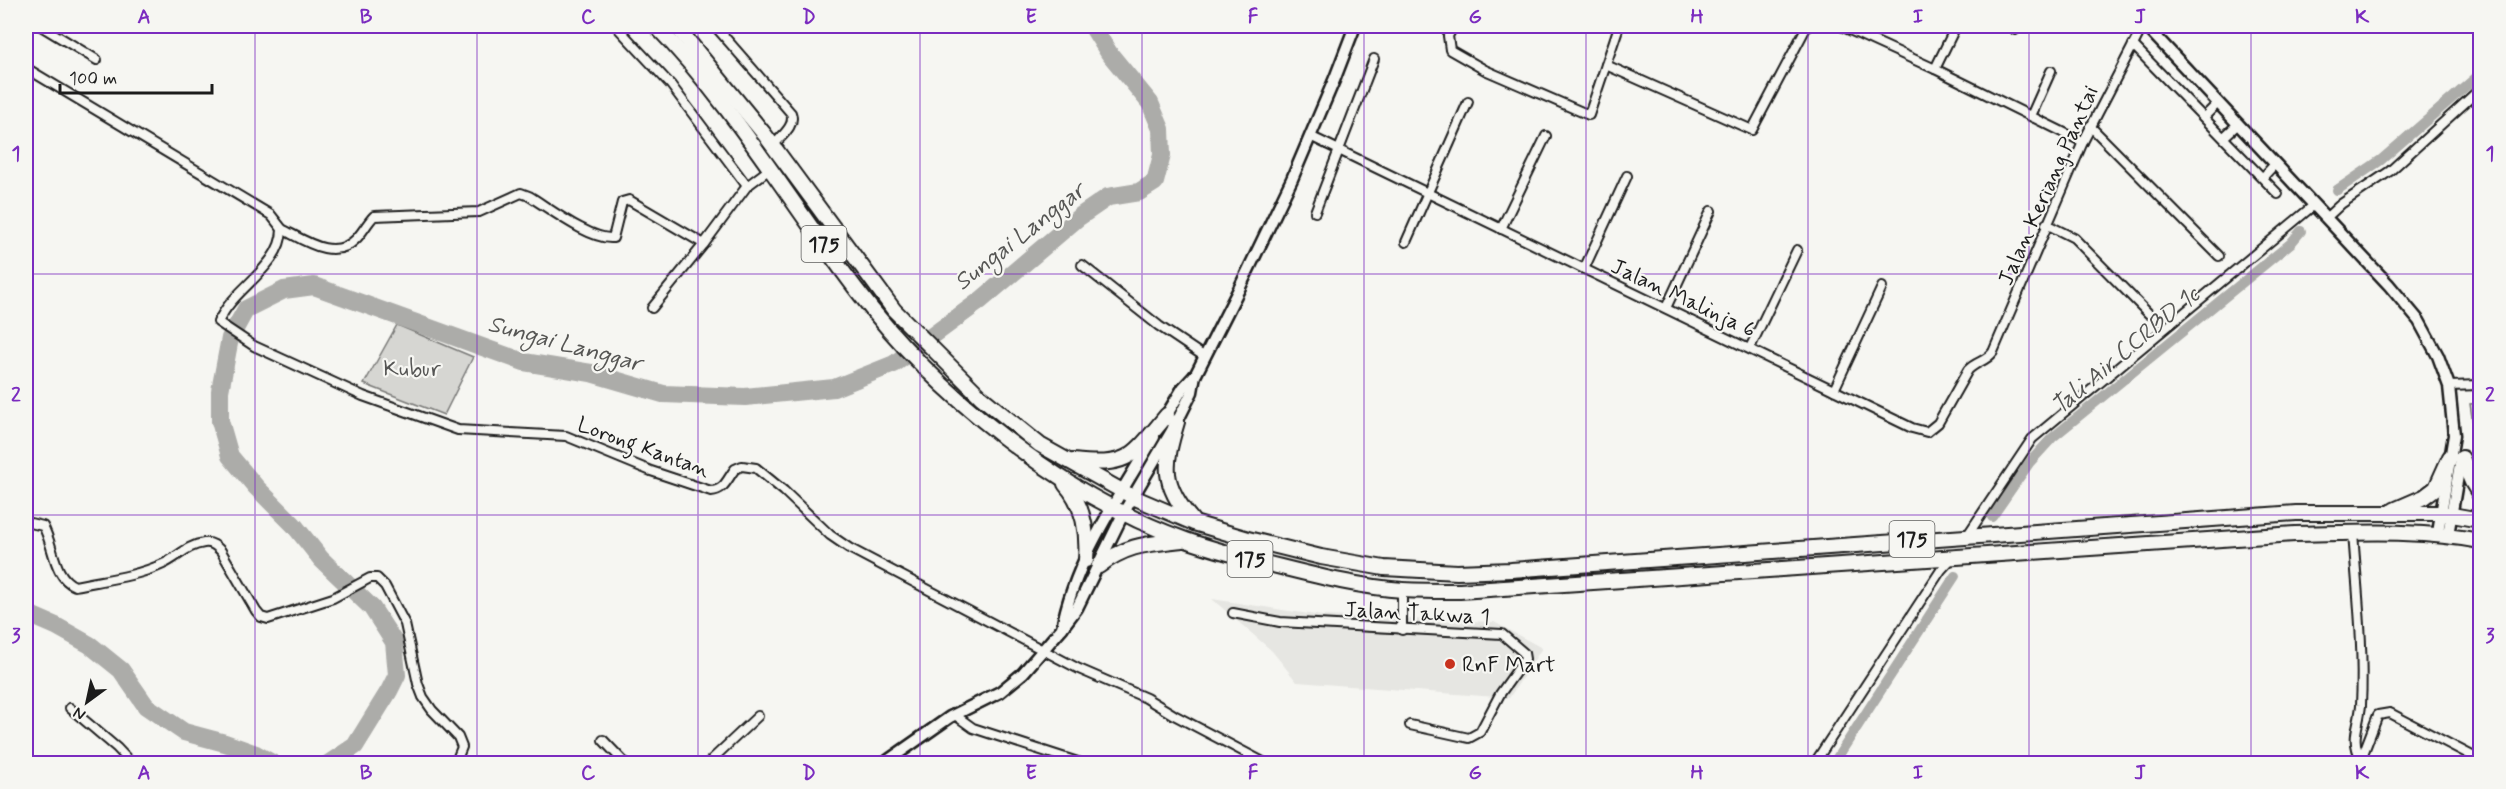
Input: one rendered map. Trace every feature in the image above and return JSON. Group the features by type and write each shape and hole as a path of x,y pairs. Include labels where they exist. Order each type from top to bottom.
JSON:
{"highway":[{"name":"175","path":"656,26 724,104 856,289 899,341 935,379 1000,435 1059,476 1119,509 1185,539 1314,575 1402,590 1513,589 1954,556 2295,534 2385,531 2443,534 2481,541"},
{"name":"175","path":"676,26 773,146 894,310 948,367 1011,423 1065,461 1128,494 1194,523 1248,539 1348,563 1403,570 1457,572 2296,513 2446,513 2481,520"},
{"path":"1065,461 1099,464 1130,457 1172,419"},
{"path":"1172,419 1167,474 1177,502 1194,523"},
{"path":"2389,512 2424,497 2436,488 2456,458 2481,495"},
{"path":"1059,476 1076,495 1087,538 1086,560"},
{"path":"1099,566 1116,553 1137,545 1185,539"}],"main road":[{"path":"1062,628 1067,601 1086,560 1172,419 1191,392 1196,374 1250,268 1310,136 1354,26"},
{"path":"2144,26 2389,285 2419,321 2438,356 2449,386 2456,458 2443,534"},
{"path":"883,764 955,715 1000,692 1023,673 1077,608 1099,566 1119,509"}],"street":[{"path":"41,26 97,60"},
{"path":"615,26 671,85 747,186"},
{"path":"716,26 794,119 773,146"},
{"path":"1454,26 1448,36 1450,50 1485,70 1589,115 1619,26"},
{"path":"1606,65 1752,130 1807,26"},
{"path":"1841,26 1935,69 2083,142"},
{"path":"1935,69 1956,26"},
{"name":"Jalan Keriang Pantai","path":"1987,360 1998,343 2046,224 2090,126 2144,26"},
{"path":"2133,45 2278,194"},
{"path":"1315,212 1374,59"},
{"path":"26,68 271,215 282,229 319,248 338,249 355,240 374,216 479,212 521,193 590,232 608,238 613,237 619,206 622,201 629,200 704,244"},
{"path":"2031,116 2051,71"},
{"path":"2326,218 2342,204 2390,171 2481,89"},
{"path":"1406,242 1468,102"},
{"path":"2204,117 2218,103"},
{"path":"2224,137 2238,124"},
{"path":"2090,126 2218,256"},
{"name":"Jalan Malinja 6","path":"1310,136 1912,428 1926,432 1938,423 1968,370 1973,364 1987,360"},
{"path":"1501,229 1546,136"},
{"path":"2263,177 2275,164"},
{"path":"652,308 747,186 771,168"},
{"path":"1584,269 1627,176"},
{"path":"1967,536 2032,439 2314,205"},
{"path":"1666,308 1711,211"},
{"path":"2046,224 2074,238 2149,314"},
{"name":"Lorong Kantan","path":"282,229 279,246 249,285 228,306 218,322 254,346 363,396 458,430 566,435 651,471 711,491 717,491 724,486 735,469 742,466 756,468 830,535 849,548 1043,651"},
{"path":"1750,348 1797,250"},
{"path":"1082,265 1159,326 1205,357"},
{"path":"1834,390 1882,287"},
{"path":"2449,386 2481,385"},
{"path":"26,522 43,526 50,539 59,574 66,582 75,586 164,564 183,550 208,543 221,551 247,599 265,618 274,619 333,598 370,578 377,578 385,586 405,624 418,684 423,696 432,710 458,738 462,747 455,764"},
{"path":"2354,533 2361,706 2354,743 2360,761"},
{"path":"1814,764 1934,580 1954,556"},
{"path":"1402,590 1402,630"},
{"name":"Jalan Takwa 1","path":"1233,613 1280,622 1502,634 1524,653 1525,659 1500,694 1480,732 1469,738 1410,724"},
{"path":"1043,651 1146,698 1267,764"},
{"path":"70,708 117,748 132,764"},
{"path":"2360,761 2378,715 2384,712 2481,760"},
{"path":"955,715 980,730 1084,764"},
{"path":"706,764 758,716"},
{"path":"603,740 626,764"}],"shaded area":[{"path":"1212,599 1322,616 1494,622 1542,648 1509,698 1297,682 1272,651"}],"green space":[{"name":"Kubur","path":"397,325 473,357 444,415 364,384"},
{"path":"2480,403 2480,460 2470,404"}],"waterway":[{"name":"Sungai Langgar","path":"328,764 355,746 389,691 397,675 394,642 372,608 321,559 294,525 256,487 230,456 220,421 220,391 230,338 246,309 284,290 314,286 524,362 591,373 663,394 745,397 834,388 894,364 981,300 1079,217 1108,197 1139,192 1155,182 1162,155 1161,129 1150,103 1109,53 1092,26"},
{"name":"Tali Air CCRBD 1c","path":"2337,190 2381,160 2480,74"},
{"name":"Tali Air CCRBD 1c","path":"1992,517 2030,462 2052,438 2291,243 2301,231"},
{"name":"Tali Air CCRBD 1c","path":"1833,764 1955,576"},
{"name":"Sungai Langgar","path":"26,613 90,645 121,670 146,706 184,732 256,754 274,764"}],"place":[{"name":"RnF Mart","path":"1450,664"}]}
